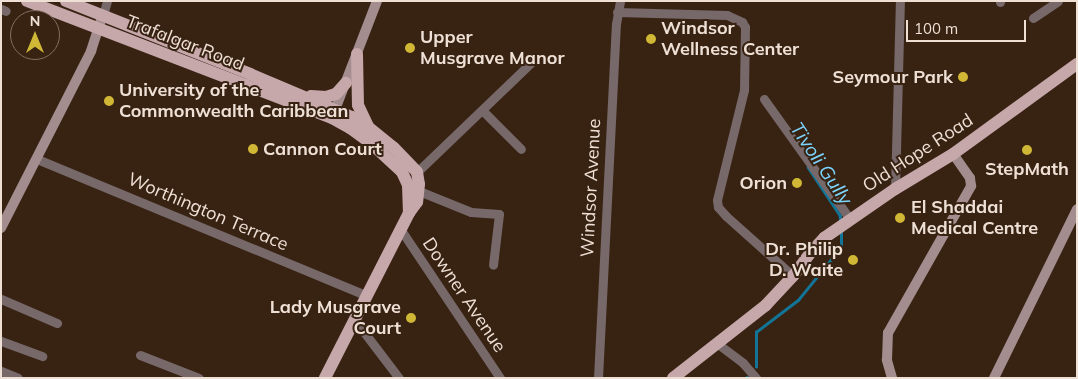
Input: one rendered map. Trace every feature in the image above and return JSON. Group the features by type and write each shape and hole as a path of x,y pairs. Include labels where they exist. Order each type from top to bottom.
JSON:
{"main road":[{"name":"Trafalgar Road","path":"27,1 98,29 333,114"},
{"name":"Trafalgar Road","path":"66,1 294,92 333,114"},
{"path":"333,114 377,1"},
{"path":"1,228 38,159 91,51 103,15"},
{"path":"357,54 358,105 368,127"},
{"name":"Old Hope Road","path":"673,378 766,304 793,276 812,251 850,219 953,154 1077,64"},
{"path":"294,92 326,97 336,94 346,83"},
{"path":"325,378 366,295 409,213 417,202 420,191 417,172 394,148 368,127 333,114"},
{"path":"333,114 372,144 402,172 408,185 409,213"},
{"path":"892,378 887,360 888,333 971,186 970,178 953,154"},
{"path":"994,378 1077,209"}],"street":[{"path":"103,15 107,1"},
{"name":"Windsor Avenue","path":"598,378 617,12 620,1"},
{"path":"895,189 900,1"},
{"path":"1033,18 1058,1"},
{"path":"617,12 726,15 742,22 745,27 744,90 716,200 718,207 726,216 793,276"},
{"path":"417,172 536,57"},
{"path":"764,99 850,219"},
{"path":"482,110 521,149"},
{"name":"Worthington Terrace","path":"38,159 366,295"},
{"path":"420,191 471,212 499,214 493,265"},
{"name":"Downer Avenue","path":"401,230 500,378"},
{"path":"1,299 57,323"},
{"path":"354,319 399,378"},
{"path":"1,341 42,356"},
{"path":"718,344 742,363 756,378"},
{"path":"140,355 199,378"},
{"path":"1,371 18,378"}],"waterway":[{"name":"Tivoli Gully","path":"808,167 840,215 841,222"},
{"name":"Tivoli Gully","path":"756,367 756,332 798,300 841,247 841,232"}],"place":[{"name":"Windsor Wellness Center","path":"651,39"},
{"name":"Upper Musgrave Manor","path":"410,48"},
{"name":"Seymour Park","path":"963,77"},
{"name":"University of the Commonwealth Caribbean","path":"109,101"},
{"name":"Cannon Court","path":"253,149"},
{"name":"StepMath","path":"1027,150"},
{"name":"Orion","path":"797,183"},
{"name":"El Shaddai Medical Centre","path":"900,218"},
{"name":"Dr. Philip D. Waite","path":"853,260"},
{"name":"Lady Musgrave Court","path":"411,318"}]}
